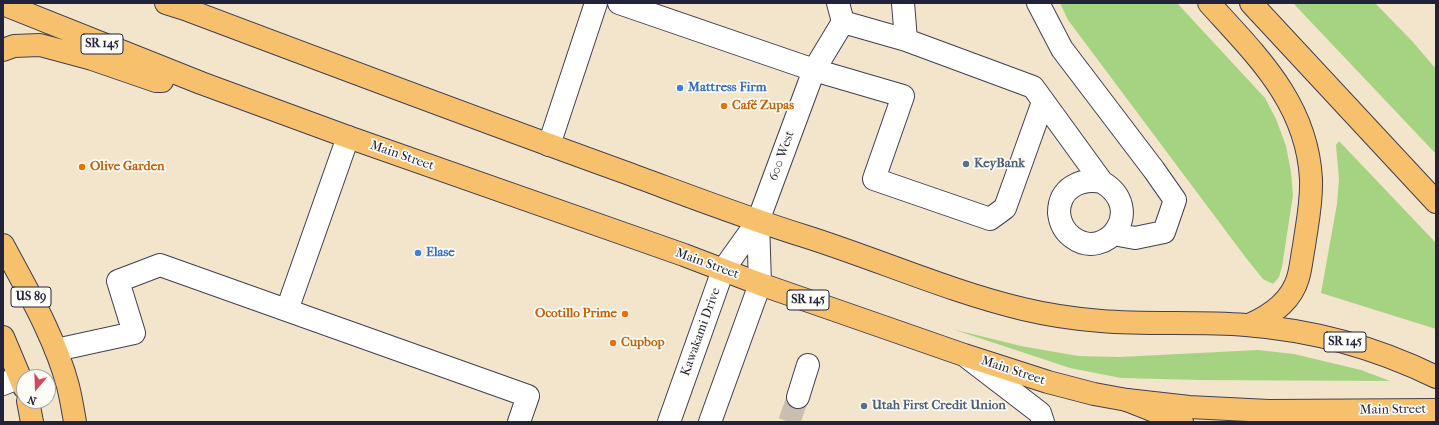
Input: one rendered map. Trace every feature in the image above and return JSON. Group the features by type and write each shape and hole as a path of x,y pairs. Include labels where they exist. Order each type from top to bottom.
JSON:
{"main road":[{"name":"SR 145","path":"166,3 758,221 974,296 1025,310 1103,322 1188,322 1249,325 1302,332 1345,342 1386,355 1436,377"},
{"path":"1209,3 1275,79 1288,98 1297,119 1309,159 1311,199 1298,279 1291,292 1275,311 1262,320 1249,325"},
{"path":"1251,3 1436,202"},
{"name":"Main Street","path":"3,4 201,83 348,137 684,255 760,284 964,355 1048,382 1094,394 1127,400 1190,407 1269,411 1436,410"},
{"path":"3,50 14,46 40,45 92,59 156,81 201,83"},
{"name":"US 89","path":"3,245 56,350 68,386 75,422"},
{"path":"3,337 16,383"},
{"path":"1127,400 1182,422"},
{"path":"30,409 32,422"}],"street":[{"path":"549,145 596,3"},
{"path":"618,3 814,70 903,96 874,179 990,219 1005,208 1044,102"},
{"path":"903,3 906,40"},
{"path":"1038,3 1062,49 1175,200 1164,232 1134,238 1113,234"},
{"path":"840,12 906,40 1033,87 1102,182 1111,188 1118,196 1122,205 1122,216 1119,226 1113,234 1105,240 1096,243 1085,243 1076,240 1067,233 1059,215 1060,205 1064,195 1071,187 1081,182 1091,180 1102,182"},
{"name":"600 West","path":"758,221 814,70 840,12"},
{"path":"287,310 348,137"},
{"path":"710,422 760,284 758,221"},
{"name":"Kawakami Drive","path":"669,422 723,270 758,221"},
{"path":"56,350 134,333 118,281 160,265 528,396 519,422"},
{"path":"964,355 1040,413 1043,422"},
{"path":"798,397 808,365"}],"green space":[{"path":"1060,3 1177,3 1265,98 1276,119 1286,146 1291,172 1293,195 1282,267 1279,277 1273,284 1263,279 1246,258 1068,20"},
{"path":"1293,3 1375,3 1413,42 1436,69 1436,154"},
{"path":"1339,141 1436,243 1436,329 1321,293 1337,204 1339,179 1336,145"},
{"path":"952,329 1021,346 1078,356 1120,357 1258,350 1294,354 1361,370 1390,381 1121,378 1070,368"}],"tunnel":[{"path":"789,422 798,397"}],"place":[{"name":"Mattress Firm","path":"680,88"},
{"name":"Café Zupas","path":"724,106"},
{"name":"KeyBank","path":"966,164"},
{"name":"Olive Garden","path":"82,167"},
{"name":"Elase","path":"418,253"},
{"name":"Ocotillo Prime","path":"625,314"},
{"name":"Cupbop","path":"613,343"},
{"name":"Utah First Credit Union","path":"864,406"}]}
